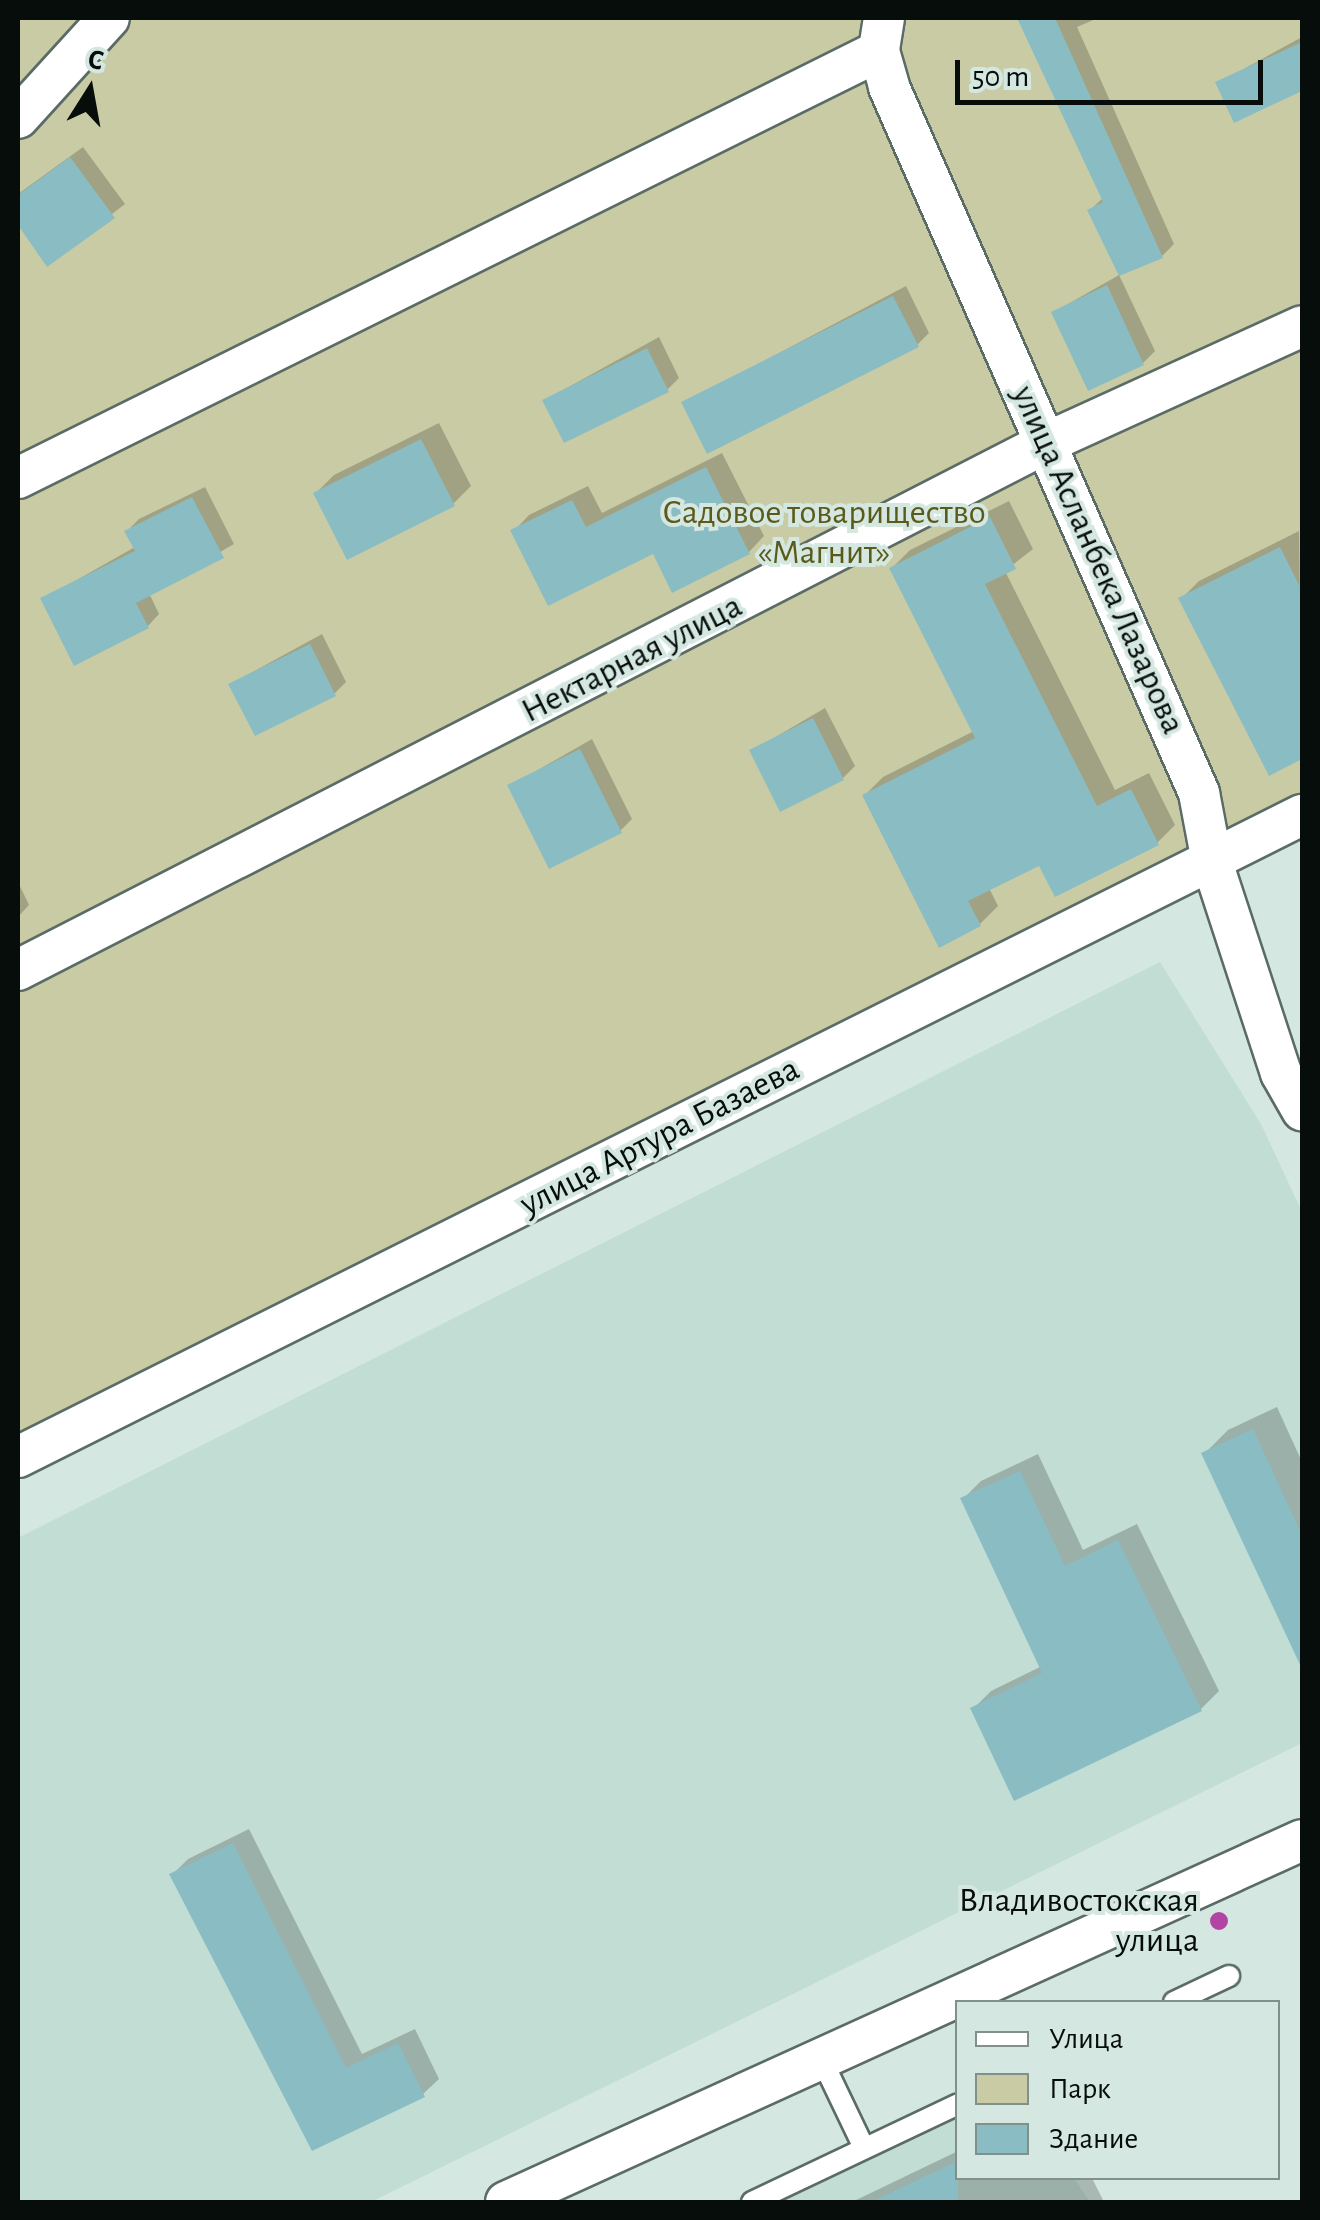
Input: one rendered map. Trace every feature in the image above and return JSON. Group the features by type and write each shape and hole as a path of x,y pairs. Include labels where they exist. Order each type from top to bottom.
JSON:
{"street":[{"path":"18,118 109,18"},
{"path":"18,478 881,34"},
{"name":"улица Асланбека Лазарова","path":"881,34 888,87 1048,442 1199,793 1212,862 1281,1073 1302,1110"},
{"name":"Нектарная улица","path":"18,970 1048,442 1302,326"},
{"name":"улица Артура Базаева","path":"18,1457 1302,815"},
{"path":"506,2202 1252,1858 1302,1840"},
{"path":"1252,1858 1302,1858"}],"lane":[{"path":"1178,2000 1229,1976"},
{"path":"820,2056 864,2148"},
{"path":"752,2202 955,2105"}],"shaded area":[{"path":"1160,962 1261,1124 1302,1212 1302,1743 371,2202 18,2202 18,1538"},
{"path":"955,2093 955,2180 1075,2180 1090,2202 732,2202"}],"green space":[{"name":"Садовое товарищество «Магнит»","path":"18,18 1302,18 1302,822 18,1468"}],"building":[{"path":"1017,18 1055,18 1163,258 1119,276 1087,210 1103,202"},
{"path":"1302,42 1302,91 1234,123 1215,82"},
{"path":"70,157 115,218 47,267 18,225 18,195"},
{"path":"1107,285 1144,365 1088,391 1051,312"},
{"path":"893,296 919,347 707,454 681,402"},
{"path":"647,348 669,392 564,443 542,400"},
{"path":"421,439 455,506 347,560 313,493"},
{"path":"706,467 750,554 672,593 653,554 548,606 510,530 572,500 586,527"},
{"path":"192,497 224,558 136,603 149,628 74,666 40,598 135,551 124,531"},
{"path":"990,517 1016,569 985,584 1097,806 1131,789 1159,845 1055,897 1039,866 968,901 981,926 939,948 862,795 975,738 889,568"},
{"path":"1280,547 1302,591 1302,759 1269,776 1178,598"},
{"path":"310,644 336,696 255,736 228,684"},
{"path":"813,718 844,780 780,812 749,750"},
{"path":"580,749 622,833 549,869 507,785"},
{"path":"1253,1429 1302,1535 1302,1669 1201,1453"},
{"path":"1020,1471 1065,1566 1118,1540 1202,1711 1014,1801 970,1708 1042,1673 960,1498"},
{"path":"233,1843 346,2068 398,2043 425,2097 312,2151 169,1874"},
{"path":"955,2162 958,2202 871,2202"}],"place":[{"name":"Владивостокская улица","path":"1219,1921"}]}
